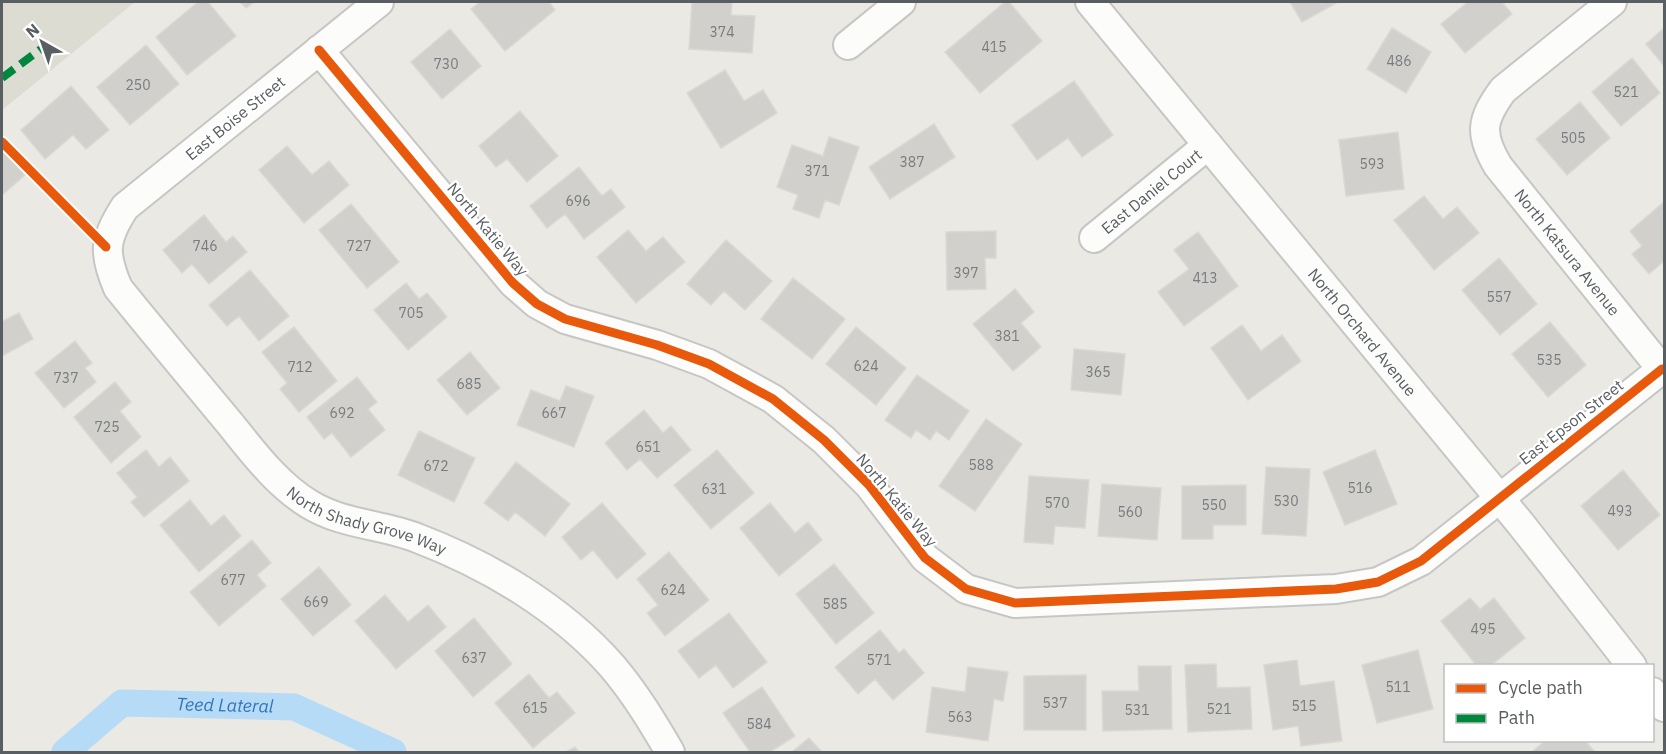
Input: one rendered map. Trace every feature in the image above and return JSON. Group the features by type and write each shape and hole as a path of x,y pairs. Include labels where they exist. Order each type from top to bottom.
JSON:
{"street":[{"name":"East Boise Street","path":"106,247 125,207 379,2"},
{"path":"848,45 901,2"},
{"name":"North Orchard Avenue","path":"1090,2 1499,498 1630,664"},
{"name":"North Katsura Avenue","path":"1612,2 1503,90 1492,106 1484,128 1487,148 1498,166 1663,370"},
{"name":"North Katie Way","path":"319,50 513,283 537,304 565,319 657,345 709,364 773,399 824,440 869,485 925,558 966,589 1015,603 1336,589 1378,582 1421,561 1499,498"},
{"name":"East Daniel Court","path":"1094,238 1208,145"},
{"name":"North Shady Grove Way","path":"106,247 110,270 118,288 276,479 310,505 354,523 415,537 468,560 528,595 575,630 612,666 646,711 670,753"},
{"name":"East Epson Street","path":"1499,498 1663,370"},
{"path":"1654,693 1665,707"}],"shaded area":[{"path":"2,2 135,2 2,110"}],"building":[{"path":"198,2 208,2 236,36 187,75 156,37"},
{"path":"240,2 254,2 246,8"},
{"path":"480,2 549,2 555,10 505,51 471,9"},
{"path":"692,2 732,2 731,15 755,16 752,53 689,49"},
{"path":"1005,2 1009,2 1042,41 980,93 945,52"},
{"path":"1290,2 1338,2 1302,22"},
{"path":"1468,2 1502,2 1512,14 1465,53 1441,24"},
{"path":"1392,28 1431,52 1406,93 1367,69"},
{"path":"1664,28 1664,66 1646,44"},
{"path":"450,29 481,66 442,99 411,62"},
{"path":"146,45 179,84 130,125 97,87"},
{"path":"1632,58 1660,93 1621,126 1592,92"},
{"path":"725,70 744,101 763,90 777,113 721,148 687,93"},
{"path":"1074,81 1113,135 1082,157 1068,138 1037,160 1012,125"},
{"path":"71,86 109,130 86,149 73,135 45,159 21,130"},
{"path":"1580,102 1610,138 1567,175 1536,139"},
{"path":"520,111 558,156 527,182 507,159 496,167 479,146"},
{"path":"934,124 955,157 890,199 869,167"},
{"path":"1398,132 1404,189 1346,196 1339,140"},
{"path":"829,137 859,147 839,205 825,200 819,218 793,209 798,195 777,187 792,145 823,156"},
{"path":"287,146 312,175 329,161 349,185 304,223 259,170"},
{"path":"2,147 25,175 2,195"},
{"path":"579,167 602,196 611,189 625,207 584,239 565,214 547,228 530,206"},
{"path":"1424,196 1443,219 1457,207 1479,233 1434,270 1394,220"},
{"path":"1664,202 1664,261 1649,274 1632,254 1642,246 1630,231"},
{"path":"351,204 399,262 367,288 319,230"},
{"path":"204,215 226,242 233,236 247,252 209,284 192,264 182,273 163,250"},
{"path":"628,230 646,251 663,237 685,262 636,303 597,257"},
{"path":"996,231 996,258 985,258 986,289 947,290 946,232"},
{"path":"1198,232 1238,286 1184,326 1158,292 1189,269 1174,250"},
{"path":"726,240 772,281 745,310 724,291 711,305 687,284"},
{"path":"1499,258 1537,304 1500,335 1462,290"},
{"path":"250,270 289,316 259,341 239,316 227,326 209,305"},
{"path":"793,278 845,319 812,359 761,319"},
{"path":"406,283 419,299 427,293 447,317 408,350 374,310"},
{"path":"1015,289 1034,312 1021,323 1041,347 1013,371 973,324"},
{"path":"19,313 33,339 2,356 2,319 3,321"},
{"path":"1550,322 1586,365 1548,397 1512,354"},
{"path":"1242,325 1261,351 1282,335 1301,361 1248,400 1211,348"},
{"path":"294,327 337,381 299,412 280,389 287,383 262,352"},
{"path":"856,327 906,368 876,405 826,364"},
{"path":"75,341 92,363 85,368 96,382 64,408 35,373"},
{"path":"1074,349 1125,354 1121,395 1071,390"},
{"path":"470,352 500,388 467,415 437,380"},
{"path":"917,375 969,411 949,440 936,431 930,440 916,430 911,438 885,420"},
{"path":"357,377 377,402 368,409 385,430 351,457 332,433 324,439 307,417"},
{"path":"115,382 131,402 120,411 141,437 111,463 74,417"},
{"path":"566,386 594,396 574,447 517,425 531,390 560,401"},
{"path":"644,410 663,433 671,426 691,450 657,478 640,459 627,470 605,443"},
{"path":"986,419 1022,444 975,511 939,486"},
{"path":"419,431 475,458 454,502 398,475"},
{"path":"146,450 159,467 170,457 189,481 144,517 131,502 137,497 117,473"},
{"path":"717,450 754,493 711,529 674,485"},
{"path":"1375,450 1397,504 1345,525 1323,472"},
{"path":"516,462 570,504 545,536 515,512 508,521 484,503"},
{"path":"1266,467 1310,469 1306,536 1262,534"},
{"path":"1623,470 1660,515 1618,550 1581,506"},
{"path":"1029,476 1089,480 1085,528 1055,526 1053,544 1024,542"},
{"path":"1102,484 1161,488 1157,540 1098,536"},
{"path":"1246,485 1246,525 1213,525 1213,539 1182,539 1182,486"},
{"path":"190,500 211,526 224,515 241,536 199,572 160,525"},
{"path":"602,503 646,554 617,579 593,550 581,560 562,537"},
{"path":"770,503 795,533 808,522 822,540 779,576 740,528"},
{"path":"252,540 271,563 257,575 266,586 219,626 190,592"},
{"path":"669,552 709,600 665,636 647,613 658,605 637,579"},
{"path":"834,564 874,613 836,644 796,594"},
{"path":"319,567 351,605 313,636 281,599"},
{"path":"385,595 408,622 428,605 446,627 396,669 355,621"},
{"path":"1470,598 1480,609 1494,598 1525,638 1492,664 1475,664 1441,621"},
{"path":"729,613 767,662 733,688 716,665 699,678 678,651"},
{"path":"474,618 512,664 473,697 435,651"},
{"path":"880,630 899,653 904,649 924,673 893,700 875,679 858,694 835,667"},
{"path":"1418,650 1433,709 1377,723 1362,665"},
{"path":"1297,660 1300,686 1334,681 1342,741 1301,746 1298,726 1273,730 1264,665"},
{"path":"1216,664 1217,688 1250,687 1252,729 1188,732 1185,665"},
{"path":"1138,666 1171,666 1172,729 1103,731 1102,691 1139,691"},
{"path":"968,667 1008,672 1003,701 994,699 988,741 926,732 932,687 965,692"},
{"path":"529,674 549,698 557,692 575,713 533,748 495,703"},
{"path":"1086,675 1086,730 1024,730 1024,676"},
{"path":"762,687 795,736 770,752 750,752 723,713"},
{"path":"809,738 822,752 792,752"},
{"path":"1544,742 1588,742 1595,752 1532,752"},
{"path":"575,747 579,752 566,752"}],"waterway":[{"name":"Teed Lateral","path":"65,752 122,703 294,707 393,752"}],"marked path":[{"path":"2,78 41,49"}],"cycle path":[{"path":"319,50 513,283 537,304 565,319 657,345 709,364 773,399 824,440 869,485 925,558 966,589 1015,603 1336,589 1378,582 1421,561 1662,369"},
{"path":"2,142 106,247"}]}
